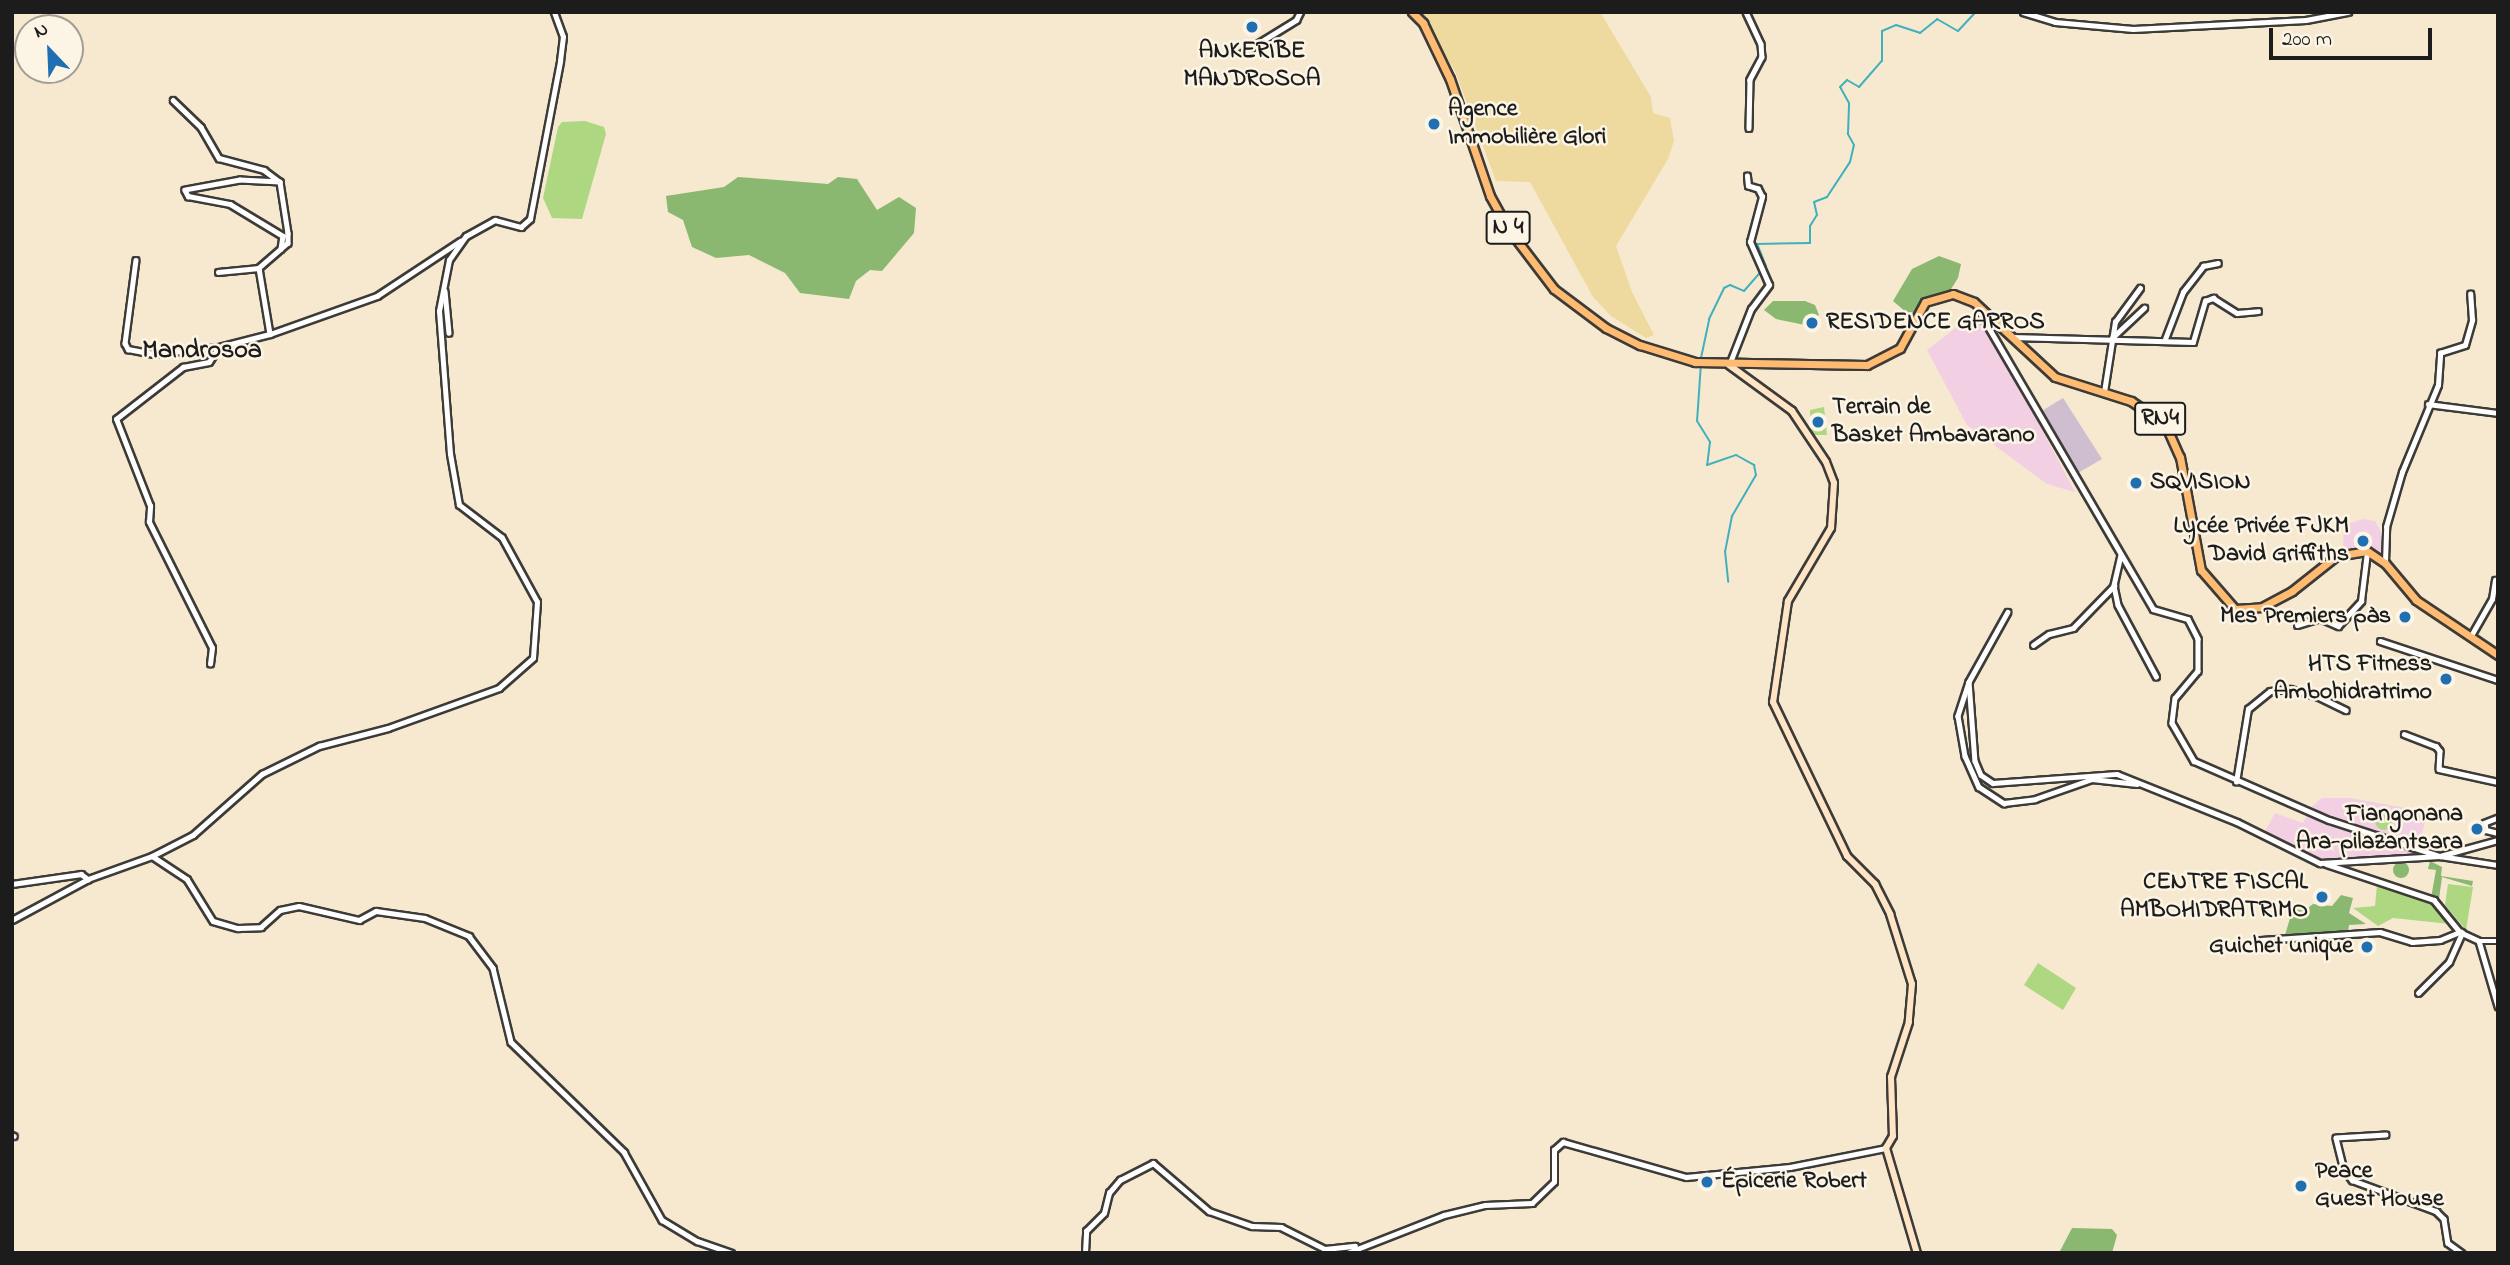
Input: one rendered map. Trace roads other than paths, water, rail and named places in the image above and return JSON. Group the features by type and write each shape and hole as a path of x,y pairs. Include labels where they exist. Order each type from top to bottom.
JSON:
{"main road":[{"name":"N 4","path":"1412,12 1423,23 1450,79 1490,196 1541,276 1606,328 1640,345 1695,362 1729,365"},
{"path":"1729,365 1867,365 1900,348 1916,315 1932,298 1953,294 1974,302"},
{"name":"RN4","path":"1974,302 2055,377 2144,407 2165,424 2180,457 2201,570 2235,609 2262,607 2292,591 2336,556 2367,551"},
{"path":"2367,551 2385,563 2417,600 2498,655"}],"street":[{"path":"136,260 124,334 128,349 154,354 219,347 270,334 377,296 466,236 495,220 521,227 530,219 560,61 563,37 554,12"},
{"path":"1241,54 1296,20 1300,12"},
{"path":"1746,12 1761,44 1762,57 1751,80 1749,128"},
{"path":"2023,12 2055,22 2133,29 2306,20 2348,12"},
{"path":"173,100 201,127 219,158 264,170 280,181 288,243 259,268 218,272"},
{"path":"1746,176 1748,186 1758,189 1762,197 1750,234 1757,266 1769,285 1751,309 1729,365 1792,411 1826,462 1834,483 1831,528 1788,601 1773,702 1847,856 1875,884 1885,904 1912,984 1909,1022 1891,1077 1893,1136 1886,1148 1917,1253"},
{"path":"280,181 240,180 185,190 188,196 230,204 254,217 283,236 281,248"},
{"path":"12,920 88,878 152,856 193,835 262,774 319,746 388,728 499,688 533,658 537,602 502,538 460,505 443,376 439,311 449,260 466,236"},
{"path":"2165,339 2183,292 2203,266 2218,263"},
{"path":"259,268 270,334"},
{"path":"444,287 449,333"},
{"path":"2104,393 2115,322 2140,288"},
{"path":"2385,563 2386,527 2428,404 2438,385 2440,353 2465,345 2472,320 2470,294"},
{"path":"2011,337 2165,339 2193,342 2205,301 2213,298 2237,313 2258,311"},
{"path":"1974,302 2153,609 2188,619 2198,639 2198,671 2175,698 2172,723 2181,743 2194,761 2236,782 2329,820 2440,856 2498,865"},
{"path":"2111,338 2144,308"},
{"path":"210,664 212,649 149,522 150,506 116,419 183,367 209,362 219,347"},
{"path":"2428,404 2498,413"},
{"path":"2297,625 2320,618 2339,626 2361,601 2367,551"},
{"path":"2121,554 2114,586 2118,605 2156,676"},
{"path":"2472,635 2492,599 2495,580"},
{"path":"2033,645 2049,634 2073,628 2114,586"},
{"path":"2008,612 1969,682 1958,716 1971,773 1990,797 2021,802 2092,779 2142,784"},
{"path":"2381,641 2498,680"},
{"path":"1969,682 1975,761 1981,775 1993,783 2062,780 2105,773 2142,784 2237,822 2305,859 2325,863 2434,900 2461,932 2479,941 2498,941"},
{"path":"2236,782 2248,709 2270,691 2290,689 2317,696 2346,710"},
{"path":"2404,734 2436,746 2440,751 2439,769 2498,782"},
{"path":"2498,818 2485,823 2486,830 2498,833"},
{"path":"2325,863 2440,856 2498,840"},
{"path":"152,856 187,878 213,921 238,928 261,928 280,910 299,906 359,920 376,911 425,918 469,936 493,968 510,1042 624,1152 662,1220 697,1241 731,1253"},
{"path":"12,884 80,874 88,878"},
{"path":"2261,940 2380,932 2412,942 2440,940 2461,932"},
{"path":"2418,993 2449,962 2461,932"},
{"path":"2479,941 2498,1006"},
{"path":"2386,1135 2336,1138 2344,1169 2353,1180 2436,1211 2445,1219 2448,1242 2462,1253"},
{"path":"1084,1253 1086,1231 1104,1213 1109,1193 1120,1180 1153,1163 1209,1211 1252,1226 1281,1227 1325,1249 1356,1246 1444,1215 1485,1205 1532,1203 1554,1182 1554,1150 1563,1142 1686,1177 1790,1167 1886,1148"},
{"path":"1347,1253 1356,1246"}],"waterway":[{"path":"1701,358 1709,319 1724,288 1730,285 1744,291 1766,266 1757,244 1810,243 1810,226 1817,215 1814,202 1827,197 1850,162 1854,145 1848,134 1849,103 1840,87 1847,80 1859,87 1882,61 1882,31 1896,25 1920,33 1937,19 1958,31 1976,12"},
{"path":"1701,363 1697,421 1710,442 1707,465 1736,455 1754,465 1756,475 1732,516 1725,551 1728,582"}],"place":[{"name":"ANKERIBE MANDROSOA","path":"1252,27"},
{"name":"Agence Immobilière Glori","path":"1434,124"},
{"name":"RESIDENCE GARROS","path":"1812,323"},
{"name":"Terrain de Basket Ambavarano","path":"1818,422"},
{"name":"SQVISION","path":"2136,483"},
{"name":"Lycée Privée FJKM David Griffiths","path":"2363,541"},
{"name":"Mes Premiers pàs","path":"2405,617"},
{"name":"HTS Fitness Ambohidratrimo","path":"2446,679"},
{"name":"Fiangonana Ara-pilazantsara","path":"2477,829"},
{"name":"CENTRE FISCAL AMBOHIDRATRIMO","path":"2322,897"},
{"name":"Guichet unique","path":"2367,947"},
{"name":"Épicerie Robert","path":"1707,1182"},
{"name":"Peace Guest House","path":"2301,1186"}],"district":[{"name":"Mandrosoa","path":"202,352"}]}
